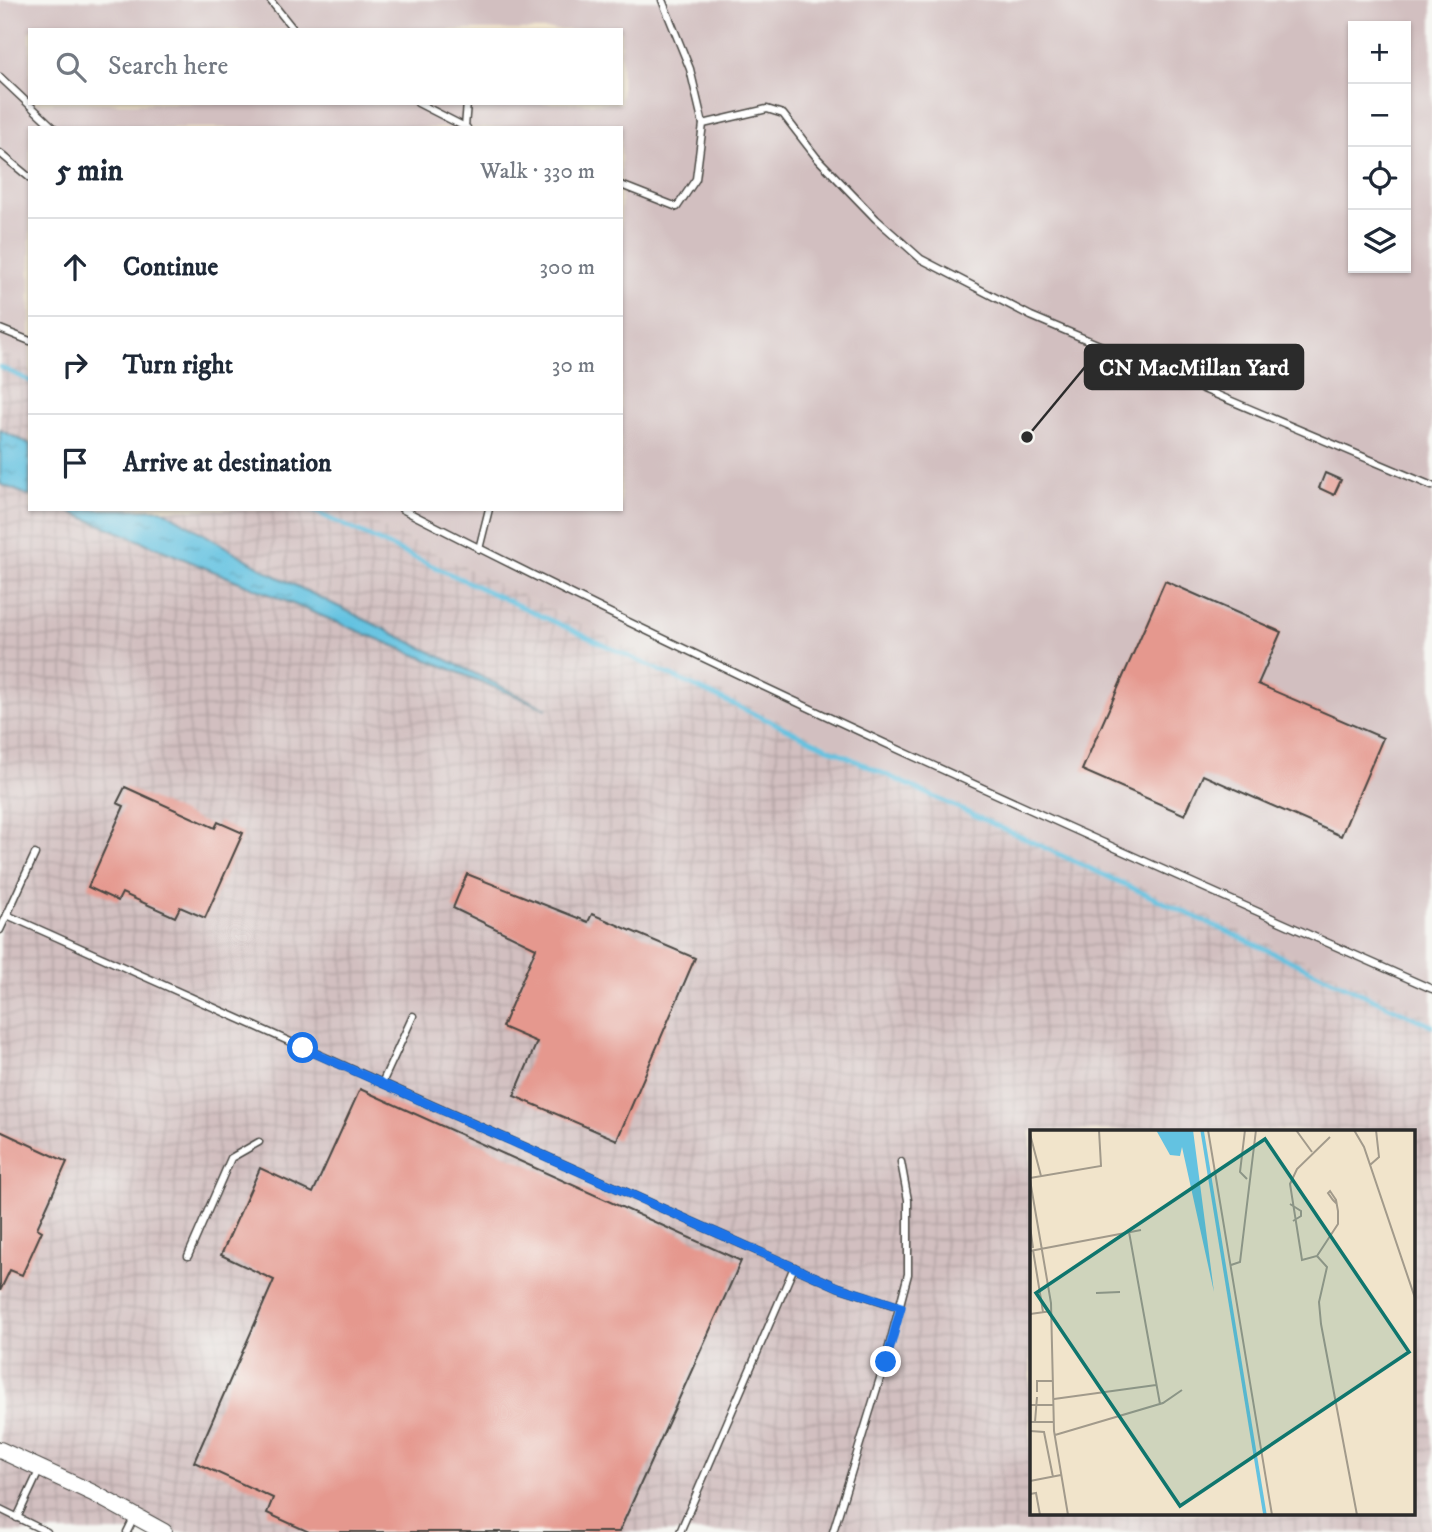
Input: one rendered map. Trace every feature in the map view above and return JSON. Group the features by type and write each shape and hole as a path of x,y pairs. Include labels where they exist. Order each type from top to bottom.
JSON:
{"street":[{"path":"0,1450 164,1532"}],"lane":[{"path":"270,0 292,28"},
{"path":"623,186 677,207 696,179 703,124 690,69 662,0"},
{"path":"0,77 28,103"},
{"path":"30,105 52,126"},
{"path":"422,105 464,126"},
{"path":"466,126 467,105"},
{"path":"703,124 767,109 783,114 817,158 876,219 921,259 1031,316 1432,486"},
{"path":"0,153 28,176"},
{"path":"0,329 28,340"},
{"path":"406,511 1000,796 1432,989"},
{"path":"479,548 488,511"},
{"path":"0,930 35,854"},
{"path":"7,915 850,1292 901,1307"},
{"path":"382,1083 413,1017"},
{"path":"188,1256 231,1158 259,1142"},
{"path":"833,1532 901,1307 910,1265 908,1200 901,1163"},
{"path":"680,1532 793,1267"},
{"path":"17,1518 40,1469"},
{"path":"0,1509 47,1532"},
{"path":"127,1532 135,1516"}],"shaded area":[{"path":"0,0 1432,0 1432,1017 865,762 350,511 623,511 623,126 28,126 28,363 0,353"},
{"path":"0,353 28,363 28,511 350,511 865,762 1432,1017 1432,1532 0,1532"}],"water":[{"path":"0,430 28,443 28,495 0,484"},
{"path":"68,511 164,511 272,574 547,709"}],"building":[{"path":"1325,473 1341,480 1334,495 1319,488"},
{"path":"1165,581 1281,632 1258,684 1383,738 1341,836 1203,775 1185,815 1082,770"},
{"path":"125,787 215,828 218,822 243,833 205,918 180,907 175,917 122,893 118,901 88,887 124,806 117,803"},
{"path":"467,874 588,922 592,914 695,958 617,1140 514,1096 537,1042 502,1027 536,948 453,908"},
{"path":"360,1089 741,1261 619,1532 309,1532 267,1513 273,1498 194,1462 274,1280 221,1255 260,1168 313,1193"},
{"path":"0,1131 67,1162 37,1228 42,1231 22,1275 10,1270 0,1291"}],"waterway":[{"path":"0,367 28,380"},
{"path":"313,511 1432,1026"}],"place":[{"name":"CN MacMillan Yard","path":"1027,437"}],"route":[{"path":"303,1048 838,1287 872,1300 901,1307 886,1362"}]}
